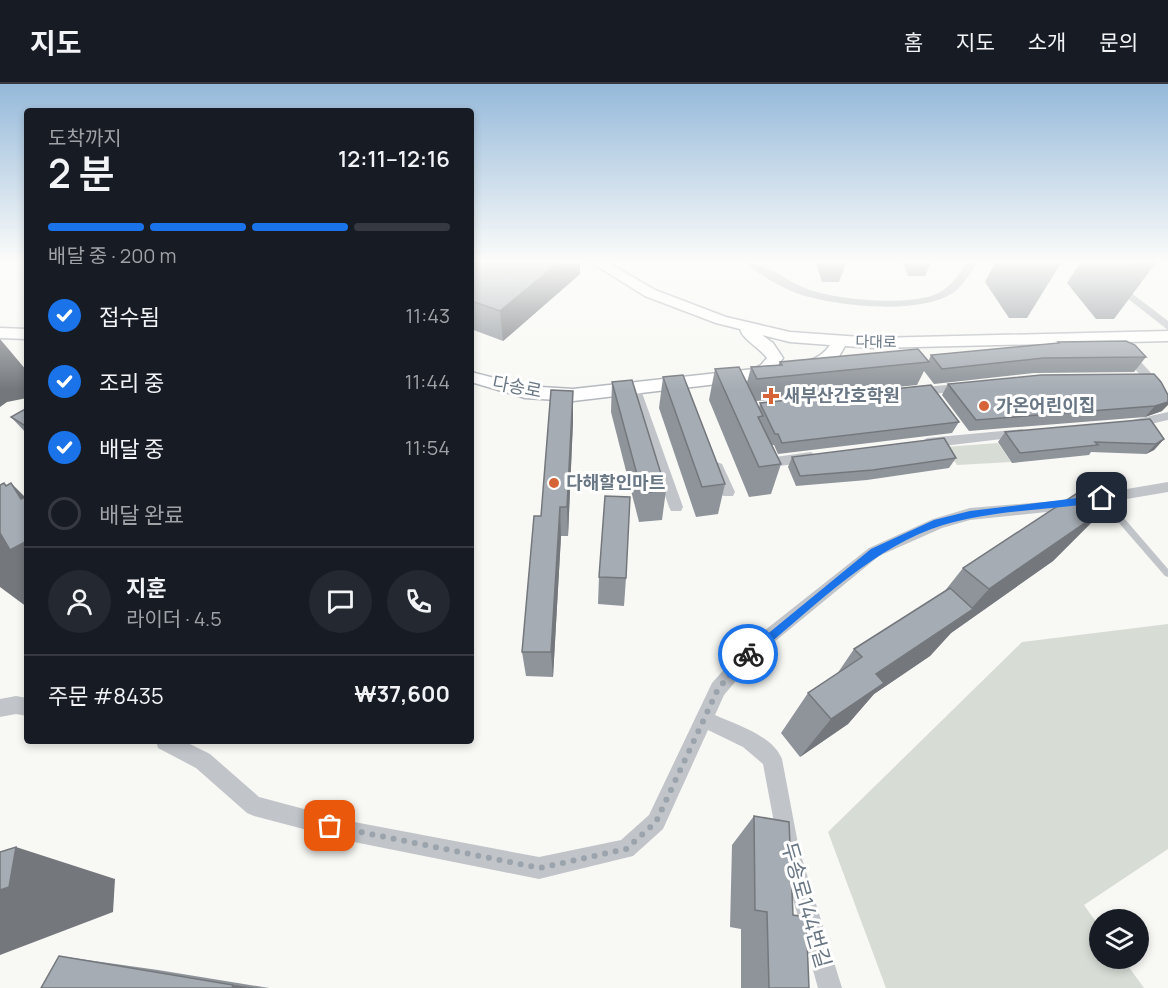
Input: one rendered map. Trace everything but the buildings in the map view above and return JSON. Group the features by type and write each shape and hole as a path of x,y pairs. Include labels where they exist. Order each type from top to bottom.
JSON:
{"main road":[{"name":"다대로","path":"682,305 721,320 790,337 840,341 992,341 1168,336"},
{"path":"721,320 750,333 767,346 775,358 767,369 756,375"},
{"path":"0,333 24,334"},
{"name":"다송로","path":"474,378 525,392 573,395 685,389 733,383 756,375 810,368 832,354 840,341"},
{"path":"940,358 951,357 992,341"},
{"path":"810,368 841,367"}],"street":[{"path":"1141,305 1168,327"},
{"path":"1112,337 1164,398"},
{"path":"920,376 934,395"},
{"path":"1126,378 1149,378"},
{"path":"907,393 934,395 978,385"},
{"path":"635,390 676,507"},
{"path":"1123,425 1146,423 1168,416"},
{"path":"908,445 962,433 1033,432"},
{"path":"760,441 771,462 828,455"},
{"path":"710,449 728,492"},
{"path":"171,744 203,761 254,806 349,831 540,868 626,849 656,822 718,689 751,651 874,552 938,523 970,514 1056,506 1168,487"},
{"path":"0,708 16,705 24,706"},
{"name":"두송로144번길","path":"704,719 750,740 772,759 789,849 830,988"}],"lane":[{"path":"1102,498 1168,573"}],"shaded area":[{"path":"998,443 1011,462 957,465 945,447"},
{"path":"1168,624 1168,849 1084,905 1089,912 1089,969 1130,969 1144,988 886,988 828,832 1022,642"}],"way so far":[{"path":"330,826 540,868 626,849 656,822 718,689 748,654"}],"place":[{"name":"새부산간호학원","path":"771,396"},
{"name":"가온어린이집","path":"984,406"},
{"name":"다해할인마트","path":"554,483"}],"route":[{"path":"748,654 874,552 938,523 970,514 1056,506 1102,498"}]}
